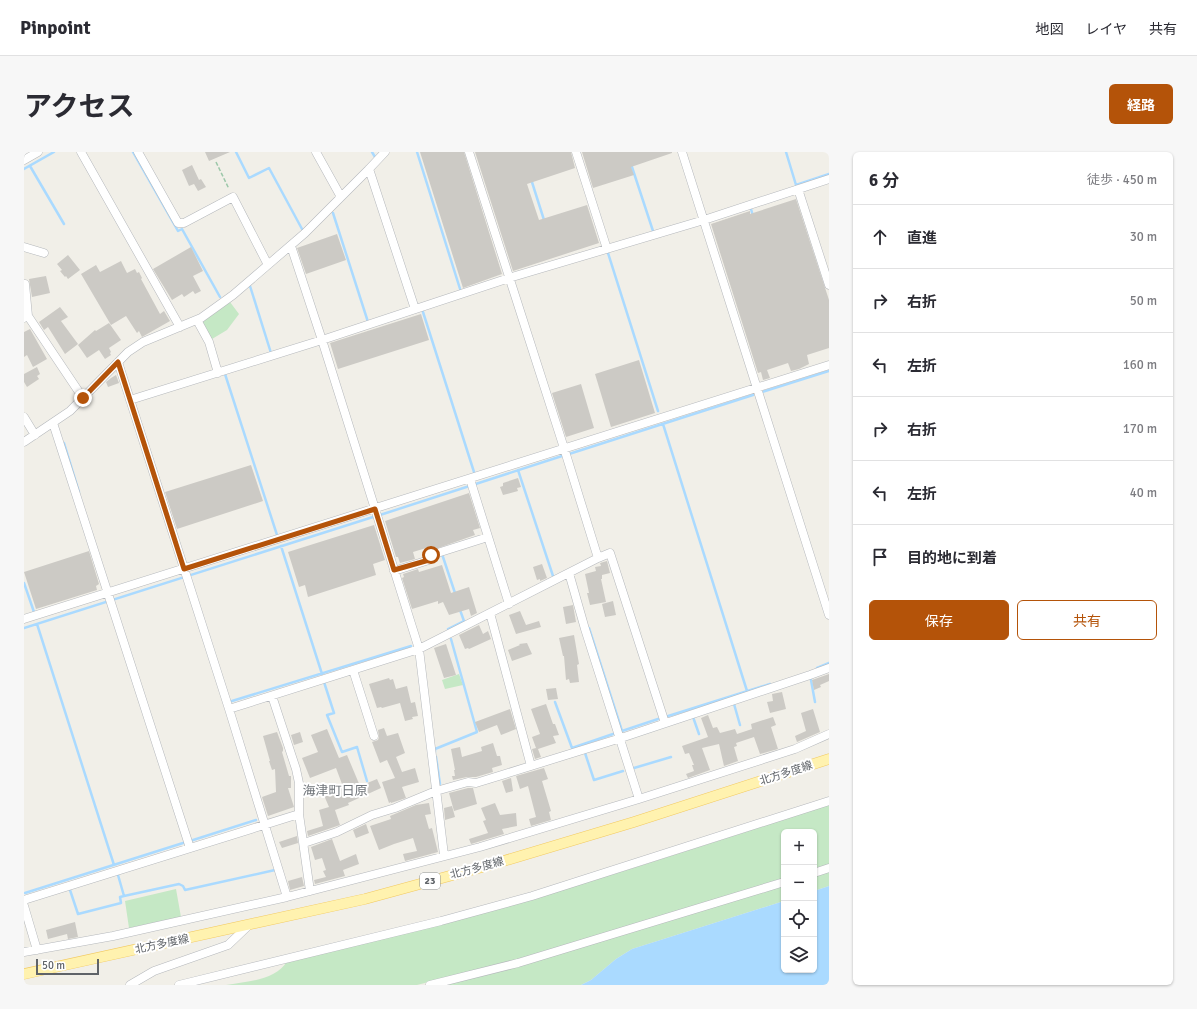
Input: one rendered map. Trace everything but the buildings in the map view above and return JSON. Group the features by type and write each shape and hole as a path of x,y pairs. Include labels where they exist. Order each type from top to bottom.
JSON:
{"main road":[{"name":"北方多度線","path":"24,974 365,899 497,863 634,822 829,759"}],"street":[{"path":"24,160 38,152"},
{"path":"81,152 180,327"},
{"path":"138,152 178,223 184,223 233,197 268,265"},
{"path":"316,152 342,197"},
{"path":"24,442 70,411 128,352 143,342 197,320 233,295 291,246 342,197 385,152"},
{"path":"469,152 598,558"},
{"path":"576,152 607,249"},
{"path":"682,152 829,615"},
{"path":"369,169 415,309"},
{"path":"130,400 322,340 509,278 704,220 829,179"},
{"path":"798,189 829,285"},
{"path":"291,246 419,649 444,855"},
{"path":"24,247 44,253"},
{"path":"25,284 26,317 83,398"},
{"path":"197,320 209,342 218,373"},
{"path":"118,362 229,709 287,897"},
{"path":"24,620 109,598 186,574 375,509 471,483 564,448 829,365"},
{"path":"24,417 35,435"},
{"path":"53,423 190,848"},
{"path":"471,483 509,604"},
{"path":"394,570 429,560 431,555 488,537"},
{"path":"229,709 419,649 610,553 665,723"},
{"path":"569,573 585,629 621,738 639,799"},
{"path":"490,613 531,766"},
{"path":"304,843 337,832 372,815 395,808 436,791 468,782 476,783 621,738 829,668"},
{"path":"353,670 374,736"},
{"path":"272,696 296,769 299,783 300,814 310,891"},
{"path":"24,952 113,936 287,897 533,831 795,749 829,734"},
{"path":"179,985 441,921 532,896 829,801"},
{"path":"24,900 300,814"},
{"path":"817,872 829,868"},
{"path":"430,985 518,963 781,883"},
{"path":"24,906 37,950"},
{"path":"130,985 154,971 228,945 249,925"}],"path":[{"path":"216,162 233,197"}],"green space":[{"path":"230,302 239,314 227,330 212,339 201,323"},
{"path":"459,674 463,685 445,689 442,680"},
{"path":"829,805 829,865 817,868 817,829 781,829 781,880 518,959 417,985 226,985 251,981 269,976 282,967 287,961 531,899"},
{"path":"829,871 829,886 817,890 817,875"},
{"path":"781,886 781,902 632,949 616,959 591,980 581,985 440,985"},
{"path":"176,889 181,917 129,928 125,901"}],"water":[{"path":"829,886 829,985 581,985 591,980 616,959 632,949 781,902 781,973 817,973 817,890"}],"waterway":[{"path":"24,169 54,152"},
{"path":"133,152 178,231 182,229 220,297"},
{"path":"236,152 249,178 269,168 302,229"},
{"path":"372,152 375,157"},
{"path":"417,152 461,292"},
{"path":"786,152 796,185 829,174"},
{"path":"631,164 653,231"},
{"path":"30,166 64,224"},
{"path":"531,179 544,220"},
{"path":"751,209 753,216"},
{"path":"333,213 368,322"},
{"path":"608,253 658,411"},
{"path":"250,286 270,353"},
{"path":"423,312 474,472"},
{"path":"762,392 829,371"},
{"path":"225,374 277,535"},
{"path":"569,454 753,395"},
{"path":"663,424 747,691"},
{"path":"64,443 79,492"},
{"path":"380,515 562,456"},
{"path":"518,470 553,576"},
{"path":"24,628 373,517"},
{"path":"281,546 322,674"},
{"path":"442,554 455,593"},
{"path":"24,583 34,612"},
{"path":"448,629 464,621 460,610"},
{"path":"37,624 114,865"},
{"path":"589,628 622,731 658,719"},
{"path":"435,752 435,749 477,732 451,639"},
{"path":"232,701 411,646"},
{"path":"817,668 829,663"},
{"path":"811,680 815,702"},
{"path":"324,682 334,713 327,715 342,752 357,747 367,781"},
{"path":"665,717 770,684"},
{"path":"555,702 572,748 613,734"},
{"path":"734,704 740,725"},
{"path":"693,717 699,734"},
{"path":"585,753 594,780 623,771"},
{"path":"436,757 440,784"},
{"path":"634,768 671,757"},
{"path":"190,841 256,820"},
{"path":"25,893 183,843"},
{"path":"118,875 124,896 179,884 183,886 185,890 275,870"},
{"path":"70,890 78,914 121,903 120,897 124,896"}],"district":[{"name":"海津町日原","path":"335,791"}],"route":[{"path":"83,398 118,362 184,569 375,509 394,570 429,560 431,555"}]}
